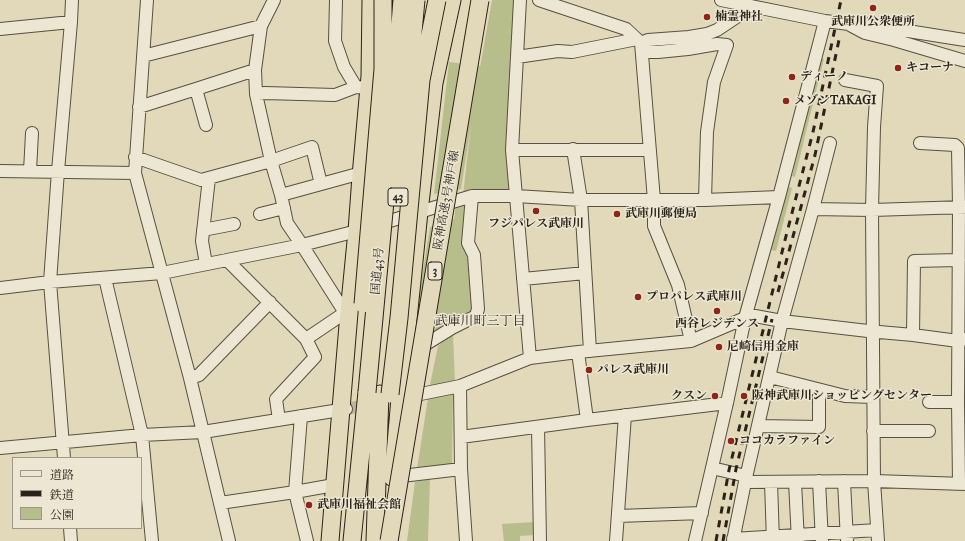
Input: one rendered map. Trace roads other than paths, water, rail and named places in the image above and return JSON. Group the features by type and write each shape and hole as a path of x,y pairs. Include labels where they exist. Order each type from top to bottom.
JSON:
{"highway":[{"path":"330,541 334,485 344,410 349,313 361,176 362,88 370,69 371,0"},
{"path":"383,0 383,69 362,315 382,394 393,478 388,541"},
{"name":"国道43号","path":"352,541 359,472 382,394 389,159 402,0"},
{"name":"国道43号","path":"374,541 382,394 416,0"},
{"path":"382,394 399,318 421,80 437,0"},
{"path":"382,394 404,359 434,83 452,0"},
{"name":"阪神高速3号神戸線","path":"388,541 481,0"},
{"name":"阪神高速3号神戸線","path":"394,541 401,481 481,0"}],"street":[{"path":"64,457 50,282 72,0"},
{"path":"147,0 135,173 190,378 229,541"},
{"path":"274,0 260,26 255,70 256,94 271,161 287,223 342,308 349,313"},
{"path":"256,94 335,95 362,88 344,67 335,41 336,0"},
{"path":"520,0 512,150 530,358"},
{"path":"539,0 626,29 640,45 658,52 717,44 727,45 714,82 708,132 705,200"},
{"path":"720,0 825,21 864,24 965,40"},
{"path":"517,57 558,51 572,52 640,45 648,40 707,34 717,30 744,12 749,5"},
{"path":"696,541 745,318 779,197 825,21"},
{"path":"0,29 71,22"},
{"path":"849,24 865,34 894,40 965,61"},
{"path":"143,56 260,26"},
{"path":"640,45 654,200 654,226 678,285 691,341"},
{"path":"139,107 255,70"},
{"path":"830,143 782,321 733,540 877,536 873,431 872,210 874,127 877,86 845,80"},
{"path":"196,89 206,125"},
{"path":"30,171 32,132"},
{"path":"712,468 746,479 771,482 874,481 962,483 958,402 962,340 962,207 958,148 955,145 920,143"},
{"path":"136,157 201,180 271,161 312,147 321,184"},
{"path":"573,149 581,200 585,273 584,352 587,420"},
{"path":"512,150 650,150"},
{"path":"0,171 135,173"},
{"path":"281,195 354,175 361,176"},
{"path":"206,264 202,241 209,178"},
{"path":"404,359 452,328 476,316 478,309 474,255 468,243 472,196"},
{"path":"0,288 50,282 162,273 302,245 357,231 472,196 516,196 581,200 705,200 779,197"},
{"path":"813,209 872,210 962,207"},
{"path":"260,214 284,208"},
{"path":"203,230 234,224"},
{"path":"227,260 306,339 315,358 276,399 279,420"},
{"path":"913,335 914,261 961,263"},
{"path":"523,279 585,273"},
{"path":"105,278 142,435 152,541"},
{"path":"190,378 199,375 270,302"},
{"path":"306,339 343,314 349,313"},
{"path":"382,394 460,386 530,358 691,341 745,318 755,316 782,321 962,340"},
{"path":"770,377 845,396 873,397"},
{"path":"460,386 461,469 466,541"},
{"path":"758,426 819,427 819,390"},
{"path":"929,402 958,402"},
{"path":"461,437 727,403"},
{"path":"0,448 142,435 203,432 344,410"},
{"path":"616,541 625,415"},
{"path":"301,416 295,492 307,541"},
{"path":"538,427 540,541"},
{"path":"873,431 929,431"},
{"path":"393,478 461,469"},
{"path":"844,481 847,537"},
{"path":"771,482 773,539"},
{"path":"795,482 798,538"},
{"path":"819,482 822,538"},
{"path":"220,503 334,485"},
{"path":"618,516 702,513"},
{"path":"70,529 71,541"}],"tunnel":[{"path":"346,409 372,404"}],"railway":[{"path":"716,541 729,470 813,132 841,0"},
{"path":"778,292 815,155 840,35"},
{"path":"723,541 736,469 772,319"}],"place":[{"name":"武庫川公衆便所","path":"873,8"},
{"name":"楠霊神社","path":"707,17"},
{"name":"キコーナ","path":"898,68"},
{"name":"ディーノ","path":"792,77"},
{"name":"メゾンTAKAGI","path":"786,101"},
{"name":"フジパレス武庫川","path":"536,211"},
{"name":"武庫川郵便局","path":"617,214"},
{"name":"プロパレス武庫川","path":"638,297"},
{"name":"西谷レジデンス","path":"717,311"},
{"name":"尼崎信用金庫","path":"719,347"},
{"name":"パレス武庫川","path":"589,370"},
{"name":"クスン","path":"715,396"},
{"name":"阪神武庫川ショッピングセンター","path":"744,396"},
{"name":"ココカラファイン","path":"731,441"},
{"name":"武庫川福祉会館","path":"309,505"}],"district":[{"name":"武庫川町三丁目","path":"480,322"}]}
